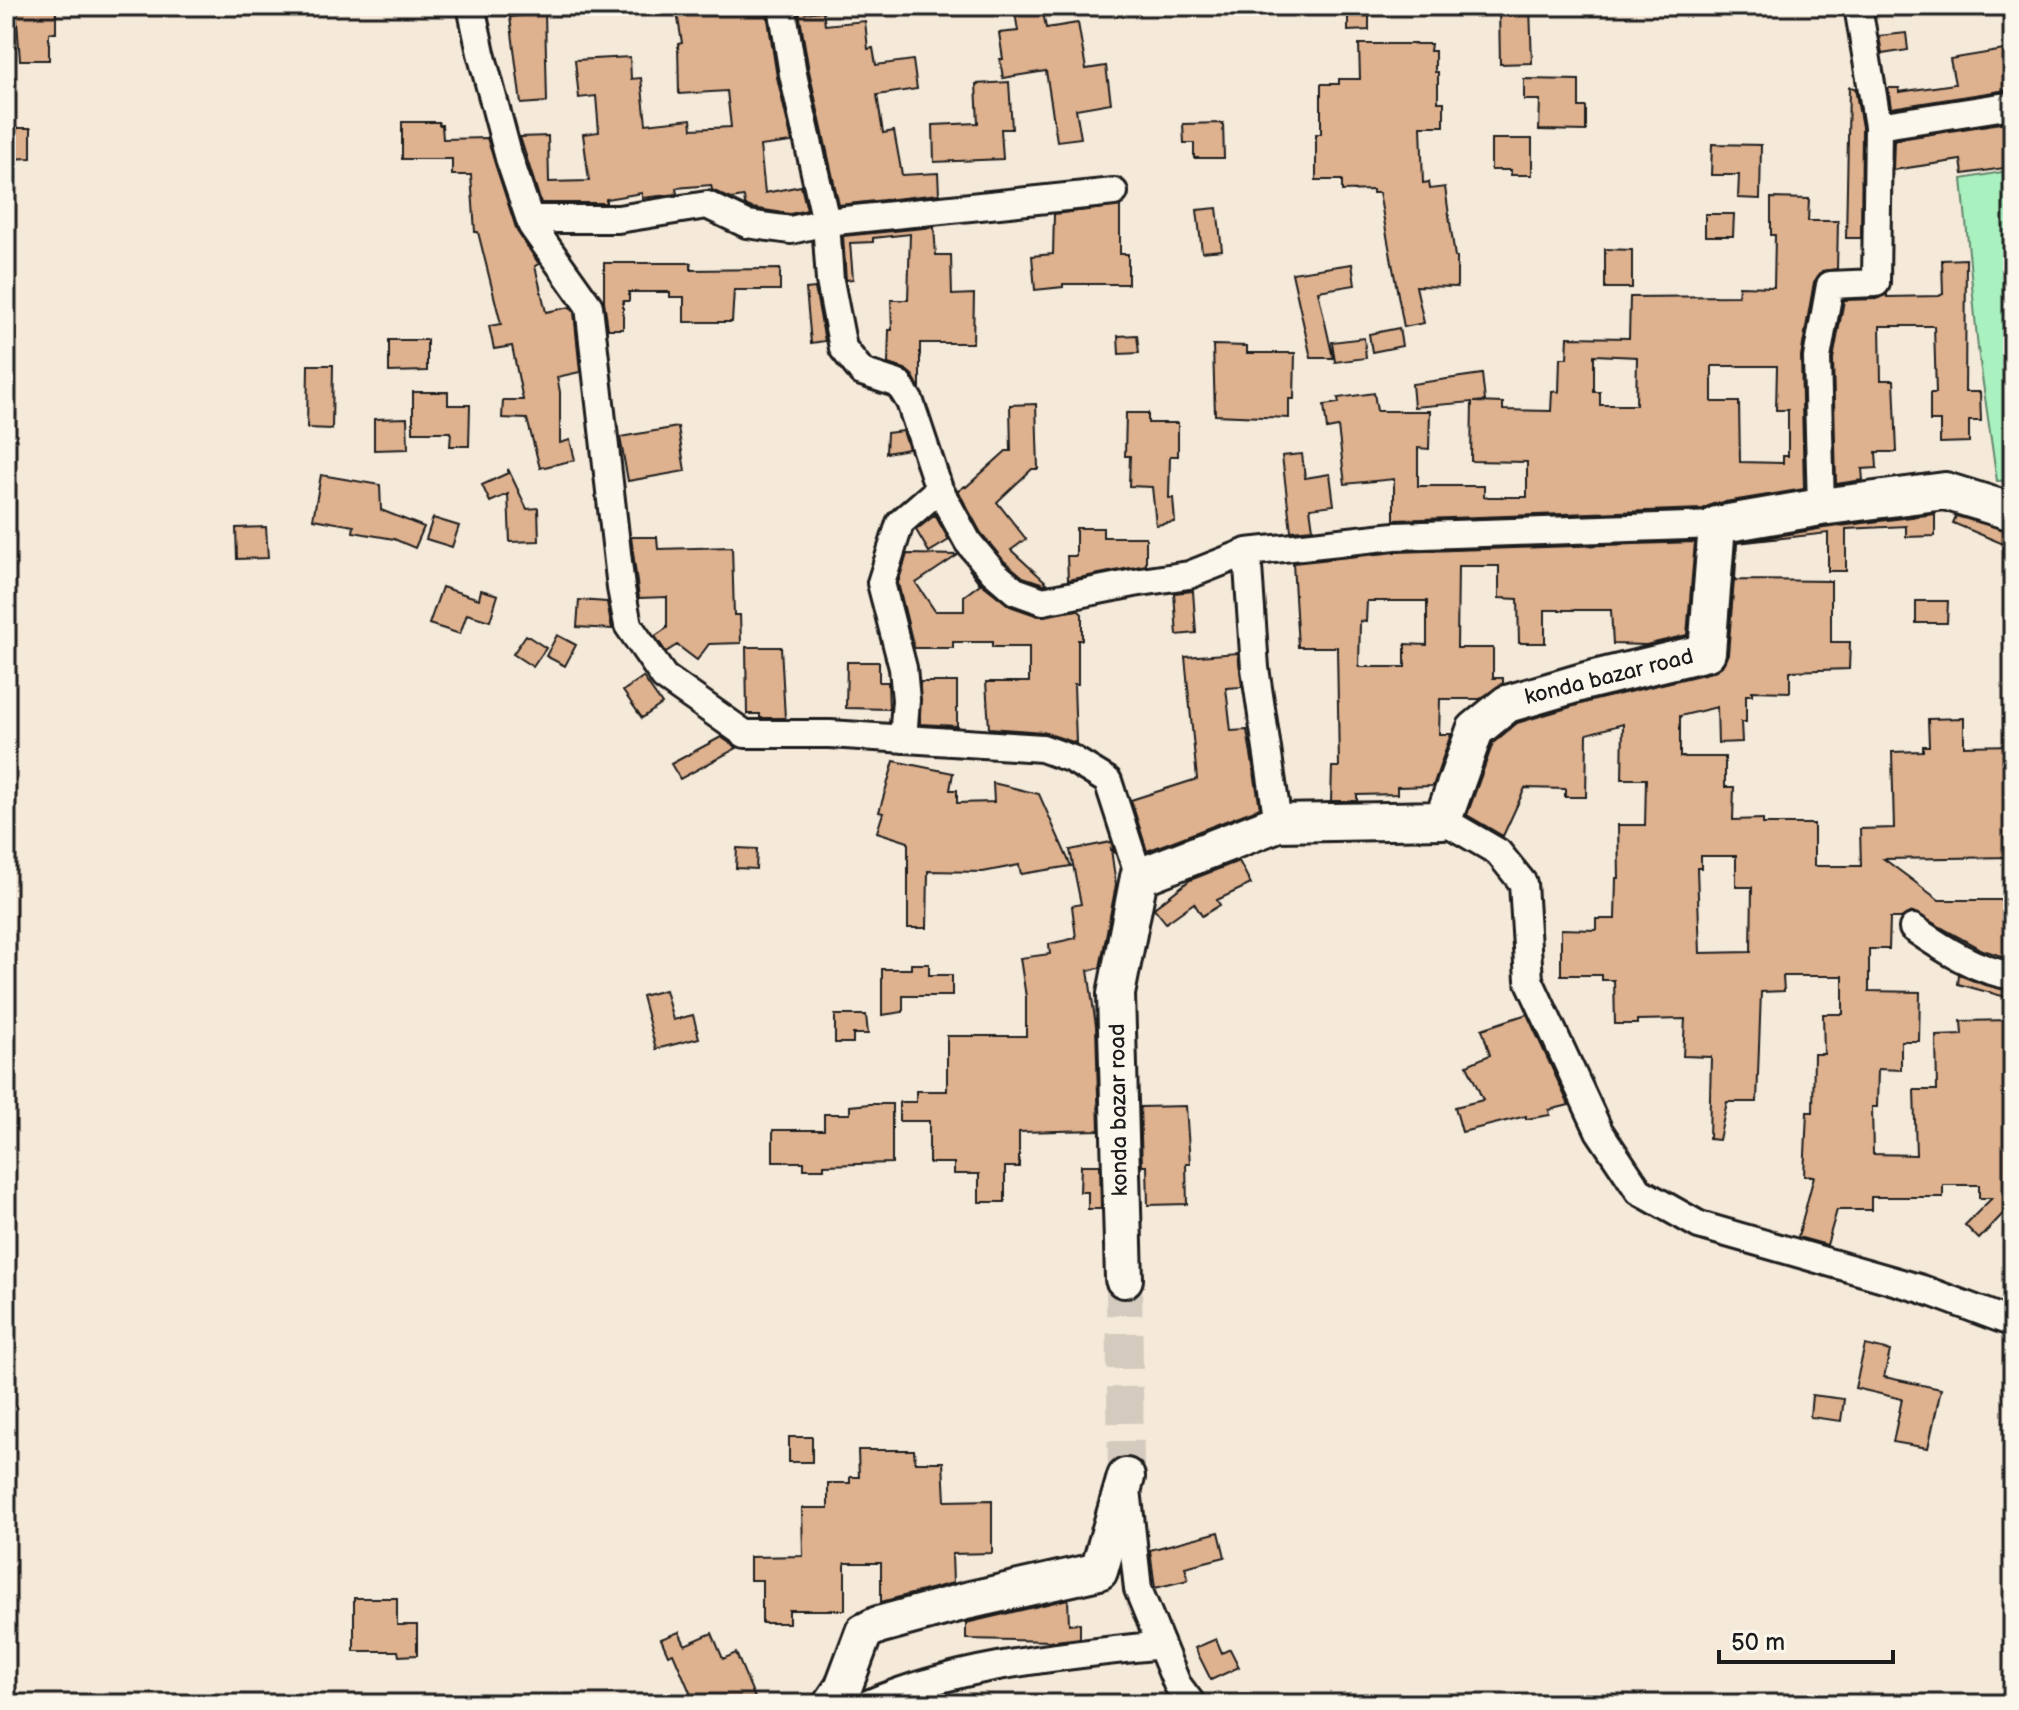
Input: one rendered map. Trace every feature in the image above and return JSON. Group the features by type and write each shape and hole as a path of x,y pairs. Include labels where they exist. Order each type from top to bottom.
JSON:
{"street":[{"path":"471,6 509,158 530,219 589,306 621,588 628,625 664,677 745,734 830,734 1042,748 1072,759 1108,781 1139,877 1278,823 1443,820 1498,852 1523,883 1529,980 1599,1131 1639,1191 1699,1225 1922,1289 2013,1323"},
{"path":"782,6 793,74 826,222 830,281 843,348 862,372 899,384 910,402 939,489 968,542 993,572 1015,591 1043,601 1189,575 1247,552 1395,536 1717,525 1821,507 1945,491 2013,512"},
{"path":"1821,507 1817,358 1830,285 1876,283 1878,126 1858,6"},
{"path":"1878,126 2013,105"},
{"path":"530,219 618,219 707,205 747,224 791,230 826,222 1114,192"},
{"path":"903,739 906,700 903,668 881,583 900,523 939,489"},
{"name":"konda bazar road","path":"1443,820 1475,730 1507,704 1707,652 1717,525"},
{"path":"1247,552 1255,668 1278,823"},
{"name":"konda bazar road","path":"1124,1279 1116,994 1139,877"},
{"path":"1913,928 1941,947 1999,974 2013,976"},
{"path":"1126,1477 1138,1589 1177,1684 1192,1704"},
{"path":"832,1704 843,1688 864,1632 878,1625 966,1601 1099,1571 1126,1477"},
{"path":"868,1704 901,1690 1014,1661 1161,1645"}],"green space":[{"path":"2013,170 2013,480 1997,481 1978,349 1962,179"}],"building":[{"path":"676,6 766,6 777,77 792,142 760,146 765,193 801,186 807,210 790,214 752,208 745,205 744,197 731,199 712,190 711,185 676,188 677,194 642,198 642,193 606,199 606,203 541,203 520,137 548,136 549,182 589,181 583,134 599,132 596,96 579,98 575,60 630,57 631,79 641,78 646,124 691,119 692,129 731,127 727,91 679,94 678,44 682,43"},
{"path":"798,6 804,6 805,13 823,11 825,25 865,21 868,49 873,48 876,65 913,60 917,89 877,95 883,133 894,131 902,175 938,173 939,194 839,205"},
{"path":"1014,6 1042,6 1046,28 1078,23 1086,69 1106,66 1111,103 1076,109 1081,138 1057,141 1046,71 1003,78 999,33 1018,31"},
{"path":"1348,7 1369,7 1369,30 1348,31"},
{"path":"1530,7 1532,63 1500,64 1499,8"},
{"path":"56,8 56,33 49,33 49,60 20,60 16,9"},
{"path":"545,12 547,102 521,104 510,17"},
{"path":"1906,33 1908,50 1882,54 1879,36"},
{"path":"1359,44 1431,44 1430,51 1435,51 1435,72 1438,72 1438,102 1444,102 1444,126 1421,126 1423,183 1429,182 1430,189 1445,187 1457,257 1457,287 1416,286 1424,323 1404,327 1379,193 1373,193 1373,190 1342,191 1342,180 1316,180 1316,134 1321,134 1321,84 1339,84 1339,79 1360,79"},
{"path":"2013,50 2013,89 1891,108 1888,88 1899,88 1899,92 1955,84 1950,59"},
{"path":"1524,79 1579,80 1579,107 1586,107 1586,131 1539,130 1540,100 1524,100"},
{"path":"1009,82 1012,129 1001,129 1003,159 934,162 933,125 978,123 976,84"},
{"path":"1849,87 1855,88 1862,127 1861,238 1846,238"},
{"path":"2013,121 2011,167 1963,174 1961,160 1893,170 1894,140"},
{"path":"402,122 439,122 443,139 487,138 517,231 539,264 535,266 546,312 570,307 574,312 580,372 557,377 560,443 570,440 575,460 540,468 527,419 502,418 503,400 523,400 512,346 494,349 489,326 501,324 478,232 475,232 471,175 452,175 452,159 402,159"},
{"path":"1223,123 1224,158 1194,158 1194,143 1184,143 1183,124"},
{"path":"6,128 31,128 31,158 6,159"},
{"path":"1491,139 1532,139 1532,175 1511,175 1511,170 1491,170"},
{"path":"1712,144 1761,145 1760,199 1738,198 1739,175 1711,175"},
{"path":"1771,198 1809,199 1808,221 1838,221 1837,269 1822,271 1814,282 1801,356 1804,489 1713,504 1703,509 1394,520 1394,479 1345,484 1338,427 1327,429 1324,405 1339,403 1338,398 1374,393 1377,411 1430,411 1429,449 1418,448 1418,486 1484,486 1484,497 1527,497 1527,462 1471,461 1472,402 1414,407 1412,384 1482,374 1485,401 1474,402 1503,403 1503,410 1551,411 1552,391 1559,392 1560,358 1567,358 1568,337 1629,338 1630,297 1738,296 1739,286 1774,287 1775,235 1771,235","holes":["1594,355 1637,357 1636,405 1600,405 1600,392 1594,392","1712,366 1777,366 1776,410 1788,410 1788,456 1783,456 1783,463 1740,462 1739,402 1712,402"]},
{"path":"1120,206 1120,254 1128,254 1128,284 1063,284 1063,287 1035,290 1032,256 1053,254 1054,214"},
{"path":"1217,208 1222,250 1202,252 1197,210"},
{"path":"1705,214 1734,214 1733,236 1705,236"},
{"path":"934,227 936,255 951,255 952,295 974,294 973,343 920,343 920,389 905,369 888,364 889,330 892,330 891,300 908,300 910,234 873,238 873,242 850,243 853,279 846,280 843,236"},
{"path":"1605,249 1632,250 1632,288 1605,288"},
{"path":"1966,259 1965,392 1980,392 1981,421 1969,421 1969,442 1940,443 1940,421 1930,421 1930,393 1936,393 1934,326 1880,326 1881,380 1894,380 1897,452 1876,452 1877,468 1862,469 1863,480 1836,484 1833,359 1844,300 1877,299 1887,294 1887,297 1939,296 1943,294 1942,260"},
{"path":"604,263 691,263 691,270 780,269 780,290 734,290 732,322 684,322 684,297 670,297 670,292 629,292 629,301 623,301 623,329 608,329"},
{"path":"1352,264 1355,285 1318,291 1333,358 1311,358 1292,273"},
{"path":"815,288 825,341 811,343 806,289"},
{"path":"1399,328 1402,346 1372,352 1369,334"},
{"path":"1137,335 1139,353 1119,354 1118,336"},
{"path":"1364,338 1366,358 1335,362 1332,342"},
{"path":"389,340 427,340 427,371 389,372"},
{"path":"1213,345 1247,346 1247,353 1295,353 1294,399 1289,399 1289,418 1215,415"},
{"path":"308,365 333,365 332,429 307,428"},
{"path":"413,392 448,392 448,405 470,405 469,446 450,446 451,432 413,432"},
{"path":"1036,404 1038,469 1032,469 997,502 1026,539 1011,550 1048,584 1023,577 1004,561 981,533 958,491 1006,451 1011,451 1010,405"},
{"path":"1126,413 1148,413 1148,423 1178,423 1178,456 1170,456 1169,498 1173,498 1175,522 1156,525 1152,487 1129,486 1130,456 1125,456"},
{"path":"407,418 408,449 374,450 374,419"},
{"path":"678,427 685,471 628,481 620,437"},
{"path":"903,431 909,449 886,453 887,433"},
{"path":"1302,454 1305,478 1330,474 1334,505 1310,508 1313,529 1291,531 1282,456"},
{"path":"508,469 527,509 538,508 539,541 510,542 508,494 490,502 482,485 508,473"},
{"path":"321,475 380,485 381,510 424,527 415,548 394,539 353,532 354,526 313,519"},
{"path":"1935,514 1935,536 1906,537 1906,526 1846,529 1846,571 1828,571 1828,533 1737,543"},
{"path":"935,515 949,540 929,552 916,530"},
{"path":"1956,516 2013,532 2013,548 1953,523"},
{"path":"433,518 459,526 452,547 426,539"},
{"path":"266,527 268,558 237,559 236,528"},
{"path":"1076,528 1103,528 1103,537 1146,537 1146,565 1068,580 1067,556 1076,556"},
{"path":"631,537 657,537 658,549 732,547 734,615 740,615 741,643 709,644 697,660 677,645 666,652 655,636 667,628 667,597 639,598"},
{"path":"1695,542 1687,635 1646,645 1613,644 1611,610 1545,610 1545,643 1519,643 1518,599 1499,598 1499,566 1458,566 1457,648 1493,648 1493,678 1503,678 1503,683 1480,699 1440,699 1439,734 1451,734 1433,786 1397,787 1397,794 1357,795 1357,801 1331,801 1332,767 1339,767 1337,647 1298,647 1293,563 1396,552","holes":["1367,601 1427,601 1427,645 1405,644 1405,667 1359,667 1360,621 1366,622"]},
{"path":"1737,543 1735,580 1831,581 1831,642 1850,642 1849,669 1790,671 1790,692 1752,691 1752,695 1746,695 1746,722 1741,722 1742,742 1718,743 1717,707 1680,716 1680,757 1725,757 1725,787 1734,787 1733,820 1763,819 1763,824 1814,824 1814,866 1861,866 1860,829 1894,828 1892,752 1923,751 1923,746 1929,746 1928,719 1964,718 1964,746 2013,745 2013,857 1884,859 1939,900 2013,900 2013,960 1980,949 1913,912 1901,918 1890,918 1889,949 1869,949 1869,991 1920,992 1919,1041 1901,1041 1901,1070 1878,1069 1877,1107 1872,1107 1873,1154 1916,1155 1914,1090 1937,1090 1936,1036 1962,1035 1961,1021 2013,1020 2013,1203 1979,1239 1965,1225 1992,1198 1979,1198 1979,1185 1943,1185 1943,1197 1871,1197 1871,1210 1837,1210 1827,1245 1798,1237 1814,1176 1804,1176 1807,1112 1813,1112 1814,1054 1824,1054 1823,1014 1843,1014 1843,976 1783,976 1784,991 1761,992 1757,1102 1727,1102 1719,1140 1709,1139 1711,1057 1683,1056 1685,1019 1637,1020 1637,1024 1615,1024 1614,980 1602,980 1602,975 1561,975 1561,929 1596,930 1596,919 1615,919 1616,878 1619,878 1618,825 1645,825 1646,779 1622,779 1623,724 1587,734 1586,797 1565,797 1565,789 1525,788 1503,836 1467,815 1493,743 1517,723 1591,701 1712,672 1722,666 1728,654","holes":["1701,856 1736,856 1736,887 1752,887 1751,952 1700,953 1697,868 1701,868"]},
{"path":"907,554 958,555 916,583 935,611 964,611 964,596 980,584 969,569 982,584 1010,606 1038,616 1078,610 1082,614 1082,640 1078,640 1078,684 1074,684 1076,743 1043,732 989,728 986,682 1029,682 1029,647 992,647 992,642 953,642 953,648 914,648 898,583"},
{"path":"442,587 479,599 481,590 498,595 490,621 467,614 460,634 429,624"},
{"path":"1193,591 1196,633 1177,635 1174,593"},
{"path":"579,600 607,602 612,629 577,627"},
{"path":"1916,601 1948,601 1947,623 1916,623"},
{"path":"526,635 546,648 533,667 513,654"},
{"path":"557,635 576,645 565,666 546,656"},
{"path":"746,647 781,647 785,718 760,718 760,714 747,714"},
{"path":"1238,653 1242,687 1226,688 1231,731 1247,730 1260,808 1147,851 1131,800 1197,779 1185,657"},
{"path":"847,662 879,662 879,682 888,682 889,709 846,708"},
{"path":"643,677 662,704 642,718 623,691"},
{"path":"920,682 957,682 957,726 920,724"},
{"path":"721,737 737,748 680,779 671,764"},
{"path":"894,761 953,773 950,790 957,790 957,803 994,802 993,783 1039,794 1071,866 1021,874 1019,865 983,872 928,871 927,928 908,928 908,842 877,832 883,813 879,812"},
{"path":"1111,842 1115,854 1111,849 1116,885 1100,968 1088,970 1096,1026 1099,1130 1019,1132 1019,1167 1005,1167 1005,1202 979,1202 979,1174 954,1174 954,1163 929,1163 929,1121 899,1121 899,1102 916,1102 916,1091 947,1091 947,1036 1026,1036 1026,997 1020,958 1050,954 1049,944 1076,938 1072,906 1081,904 1070,850"},
{"path":"737,848 757,849 756,869 736,868"},
{"path":"1239,861 1251,884 1217,900 1220,905 1202,916 1194,903 1166,923 1154,908 1190,880"},
{"path":"911,964 929,964 929,975 952,975 952,996 903,996 903,1012 882,1015 882,969 911,969"},
{"path":"1959,975 2013,992 2013,999 1958,984"},
{"path":"665,990 673,1020 693,1015 699,1038 656,1049 642,996"},
{"path":"1527,1014 1569,1105 1549,1110 1550,1115 1526,1119 1526,1116 1462,1132 1455,1107 1483,1100 1467,1065 1490,1055 1482,1029"},
{"path":"835,1015 866,1015 868,1034 853,1034 853,1043 835,1043"},
{"path":"892,1104 892,1163 824,1165 824,1169 804,1169 804,1162 773,1162 773,1130 824,1130 824,1114 850,1114 850,1106"},
{"path":"1186,1106 1190,1164 1186,1164 1187,1204 1148,1205 1147,1166 1142,1166 1140,1107"},
{"path":"1081,1165 1100,1165 1101,1209 1088,1209 1088,1192 1080,1192"},
{"path":"1865,1345 1890,1351 1884,1377 1941,1389 1928,1448 1893,1442 1902,1399 1855,1388"},
{"path":"1812,1395 1844,1399 1841,1421 1810,1417"},
{"path":"789,1437 812,1437 812,1462 789,1462"},
{"path":"858,1450 914,1450 915,1462 943,1462 945,1501 992,1500 992,1553 952,1554 953,1583 881,1602 881,1563 845,1563 845,1610 789,1610 789,1623 762,1623 762,1580 750,1580 750,1557 803,1556 802,1508 828,1508 828,1483 850,1483 850,1477 859,1477"},
{"path":"1219,1532 1225,1557 1185,1567 1188,1580 1155,1588 1150,1550"},
{"path":"354,1598 397,1598 397,1625 417,1625 417,1655 399,1656 398,1651 354,1651"},
{"path":"1068,1599 1069,1624 1080,1623 1080,1638 1055,1641 966,1639 966,1623"},
{"path":"679,1632 685,1645 712,1633 723,1659 736,1653 755,1698 715,1699 717,1704 695,1704 673,1653 668,1655 661,1639"},
{"path":"1216,1639 1222,1653 1230,1649 1239,1667 1211,1680 1195,1648"}],"tunnel":[{"path":"1124,1279 1126,1477"}]}
